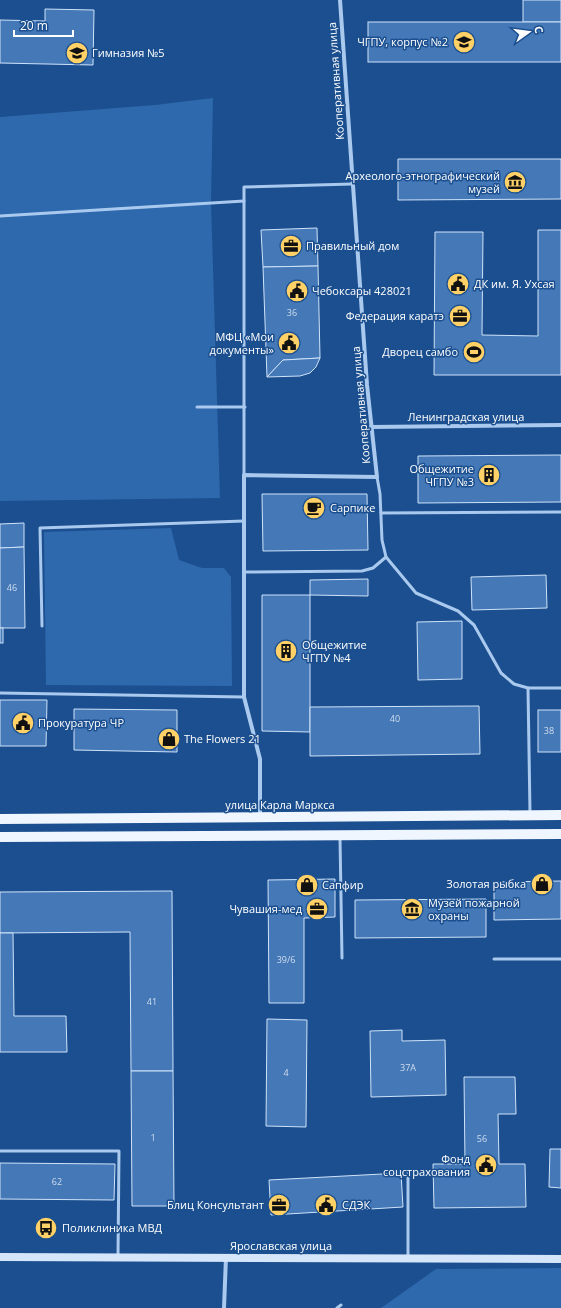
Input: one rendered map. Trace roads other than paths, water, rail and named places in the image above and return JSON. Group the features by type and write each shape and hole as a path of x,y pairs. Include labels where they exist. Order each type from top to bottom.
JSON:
{"main road":[{"name":"улица Карла Маркса","path":"0,819 561,815"},
{"path":"260,817 260,835"},
{"path":"0,837 561,834"}],"street":[{"name":"Кооперативная улица","path":"244,476 376,477 352,184 340,0"},
{"name":"Ленинградская улица","path":"371,427 561,425"},
{"path":"244,476 244,696 260,759 260,817"},
{"name":"Ярославская улица","path":"0,1257 561,1259"},
{"path":"224,1308 226,1257"}],"lane":[{"path":"244,476 244,187 352,184"},
{"path":"0,216 244,201"},
{"path":"197,407 245,407"},
{"path":"376,477 380,494 382,540 386,557 416,593 458,611 474,625 501,673 514,684 528,688 561,688"},
{"path":"381,513 561,512"},
{"path":"42,626 40,528 244,521"},
{"path":"244,572 362,571 373,568 386,557"},
{"path":"528,688 530,815"},
{"path":"0,692 244,696"},
{"path":"340,835 342,958"},
{"path":"494,959 561,959"},
{"path":"0,1151 119,1151 118,1257"},
{"path":"408,1173 408,1258"},
{"path":"337,1308 341,1305"}],"place":[{"name":"ЧГПУ, корпус №2","path":"464,42"},
{"name":"Гимназия №5","path":"77,53"},
{"name":"Археолого-этнографический музей","path":"515,182"},
{"name":"Правильный дом","path":"291,246"},
{"name":"ДК им. Я. Ухсая","path":"458,284"},
{"name":"Чебоксары 428021","path":"297,291"},
{"name":"Федерация каратэ","path":"460,316"},
{"name":"МФЦ «Мои документы»","path":"289,343"},
{"name":"Дворец самбо","path":"474,352"},
{"name":"Общежитие ЧГПУ №3","path":"489,475"},
{"name":"Сарпике","path":"314,508"},
{"name":"Общежитие ЧГПУ №4","path":"286,651"},
{"name":"Прокуратура ЧР","path":"23,723"},
{"name":"The Flowers 21","path":"169,739"},
{"name":"Золотая рыбка","path":"542,884"},
{"name":"Сапфир","path":"307,885"},
{"name":"Чувашия-мед","path":"317,909"},
{"name":"Музей пожарной охраны","path":"412,909"},
{"name":"Фонд соцстрахования","path":"486,1165"},
{"name":"Блиц Консультант","path":"279,1205"},
{"name":"СДЭК","path":"326,1205"},
{"name":"Поликлиника МВД","path":"46,1228"}]}
